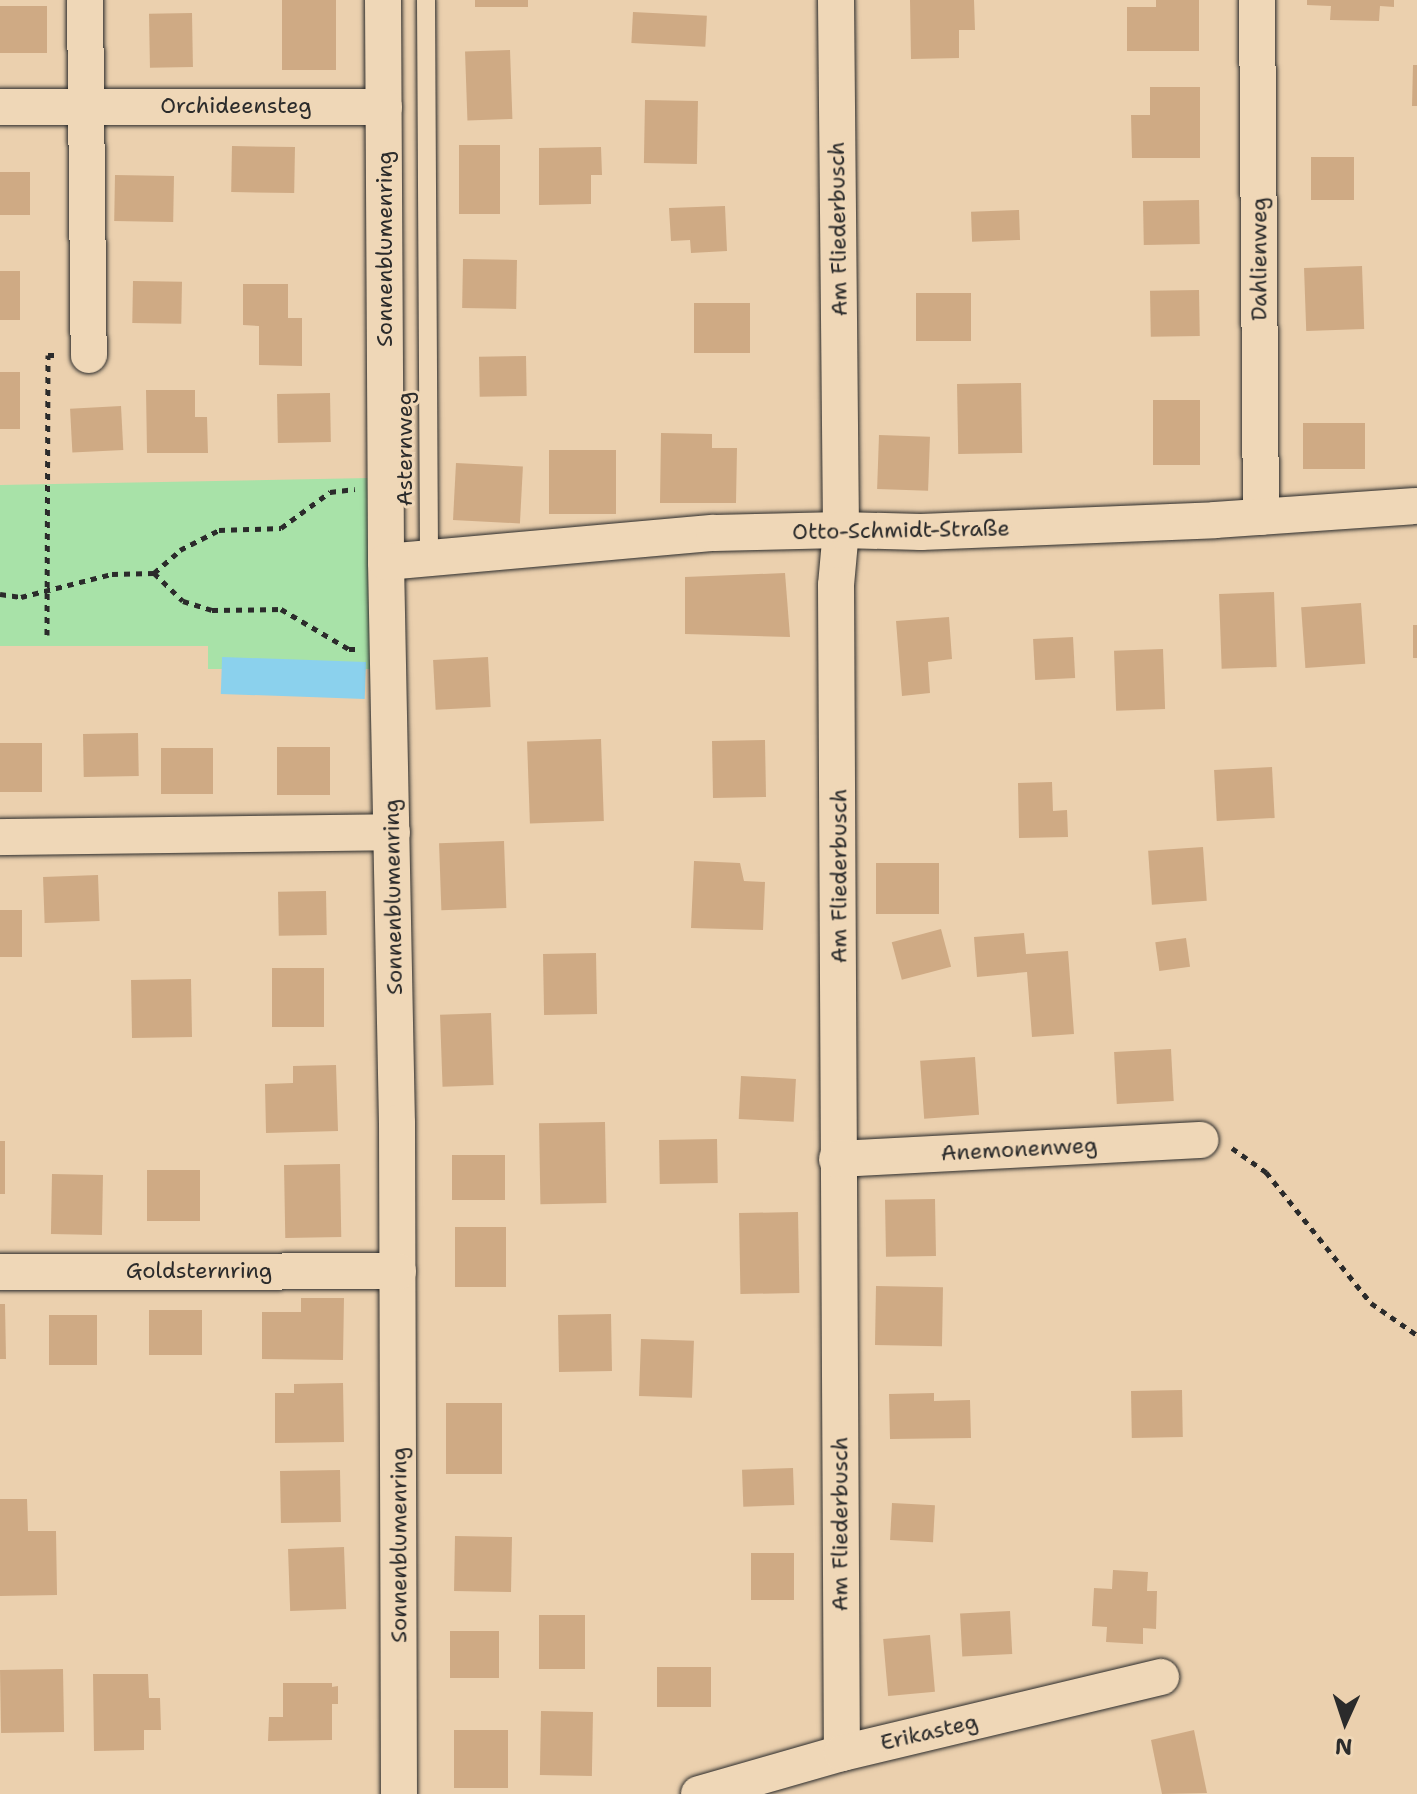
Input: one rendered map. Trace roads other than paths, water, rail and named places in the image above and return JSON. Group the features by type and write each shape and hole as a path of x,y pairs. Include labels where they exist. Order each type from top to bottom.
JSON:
{"street":[{"path":"85,0 89,355"},
{"name":"Sonnenblumenring","path":"383,0 386,562 398,1271 399,1794"},
{"name":"Am Fliederbusch","path":"836,0 841,530 836,585 842,1753"},
{"name":"Dahlienweg","path":"1257,0 1261,517"},
{"name":"Orchideensteg","path":"0,107 384,107"},
{"name":"Otto-Schmidt-Straße","path":"386,562 429,561 714,533 921,532 1261,517 1417,506"},
{"path":"0,837 392,832"},
{"name":"Anemonenweg","path":"837,1159 1201,1140"},
{"name":"Goldsternring","path":"0,1272 398,1271"},
{"name":"Erikasteg","path":"699,1794 785,1782 842,1753 1161,1677"}],"lane":[{"name":"Asternweg","path":"426,0 429,561"}],"water":[{"path":"222,657 366,662 365,699 221,694"}]}
